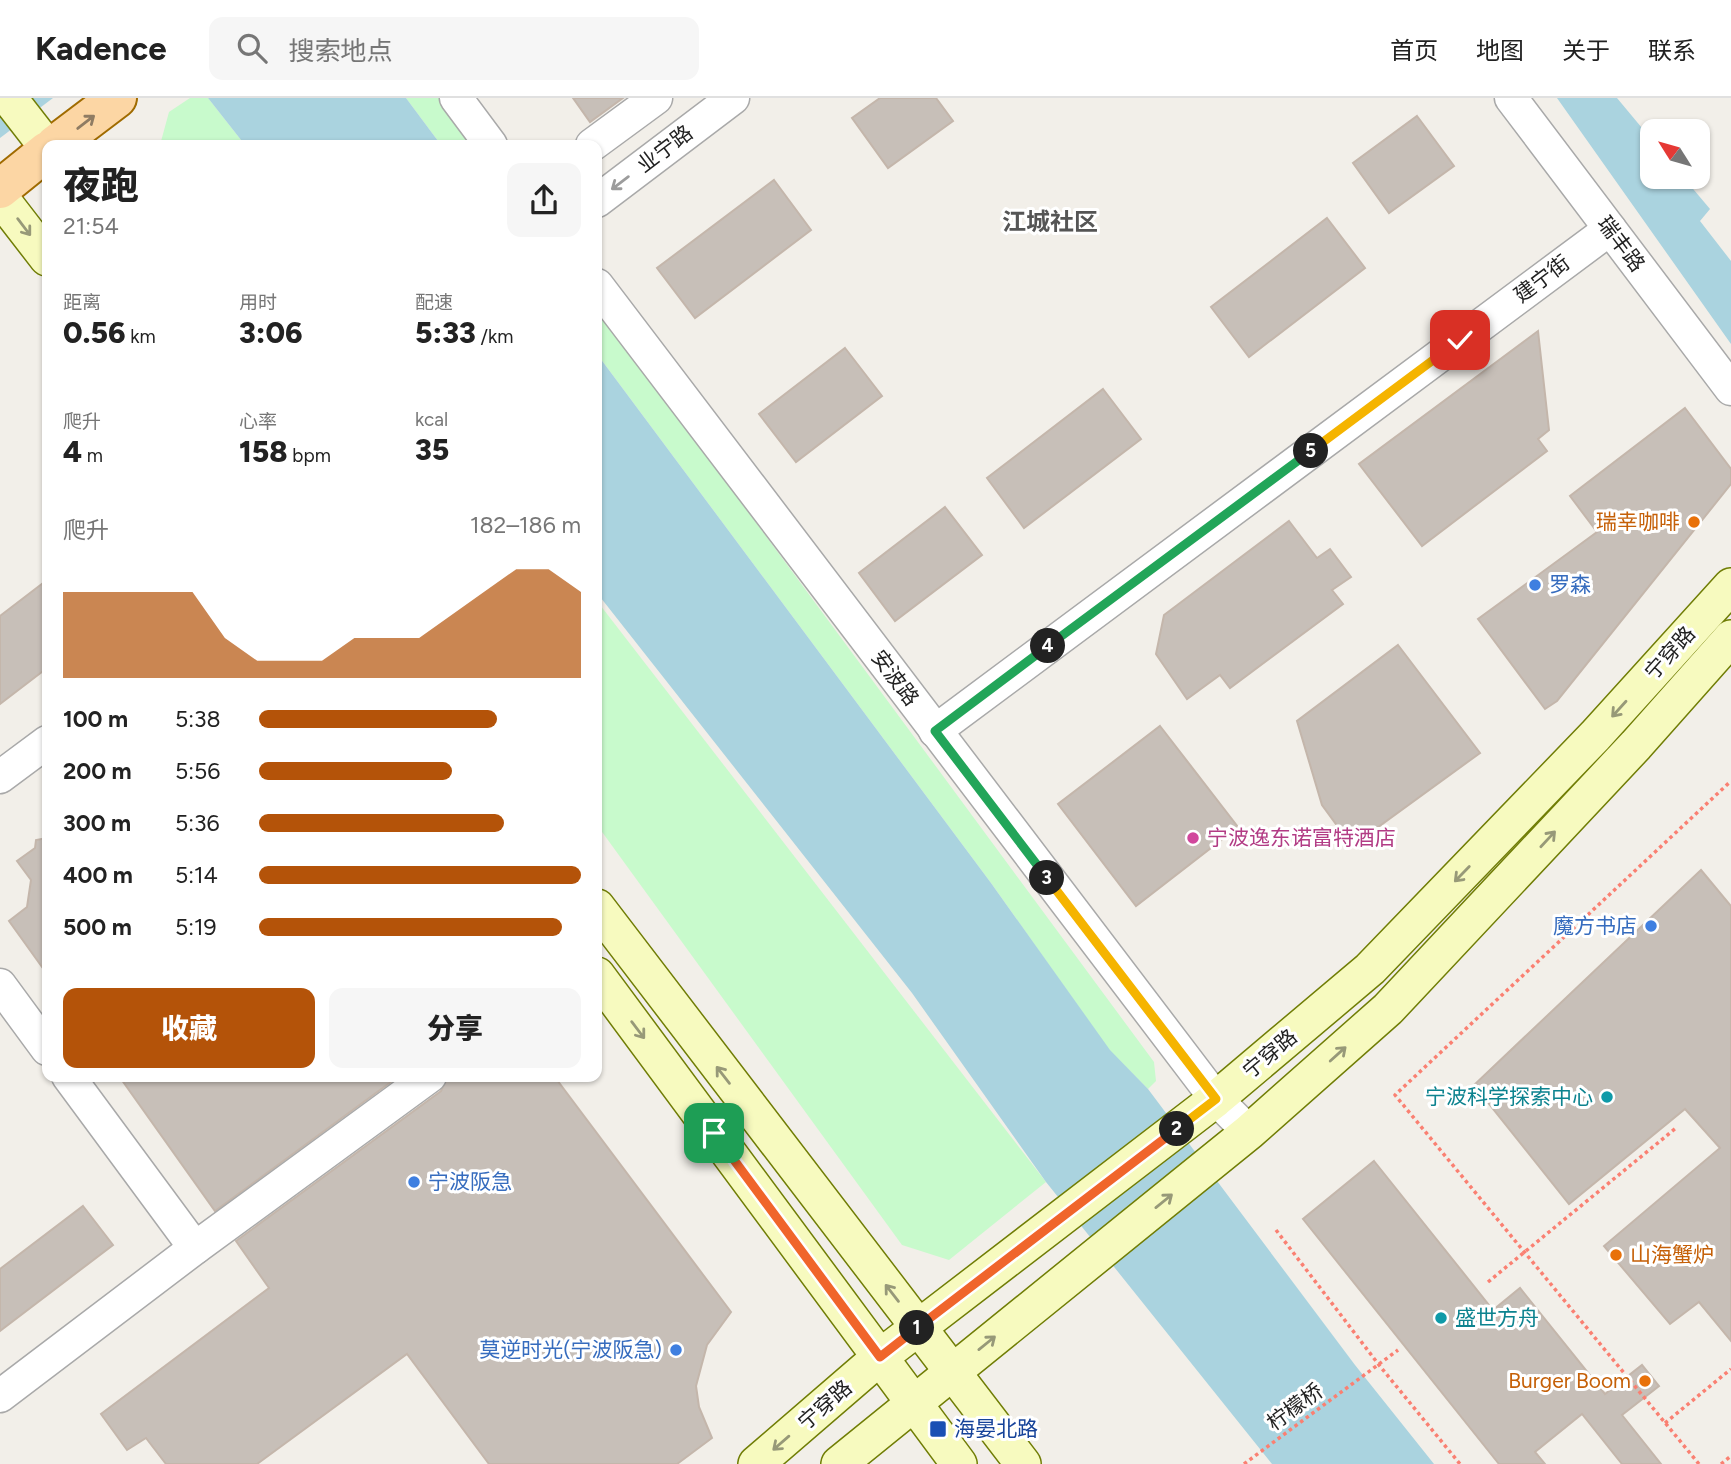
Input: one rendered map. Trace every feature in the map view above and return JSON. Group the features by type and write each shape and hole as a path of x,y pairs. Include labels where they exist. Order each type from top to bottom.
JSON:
{"main road":[{"path":"9,98 42,142"},
{"path":"62,140 117,98"},
{"path":"0,188 42,153"},
{"path":"0,197 42,252"},
{"name":"宁穿路","path":"756,1464 880,1357 1216,1099 1370,969 1595,736 1731,586"},
{"name":"宁穿路","path":"839,1464 1249,1132 1388,1009 1636,745 1731,638"},
{"path":"602,914 1023,1464"},
{"path":"602,982 959,1464"}],"street":[{"path":"456,98 487,140"},
{"path":"599,140 656,98"},
{"name":"业宁路","path":"602,197 733,98"},
{"name":"瑞丰路","path":"1511,98 1731,389"},
{"name":"建宁街","path":"935,731 1610,229"},
{"name":"安波路","path":"602,292 1216,1099 1249,1132"},
{"path":"0,777 42,746"},
{"path":"0,985 42,1042"},
{"path":"72,1082 195,1248"},
{"path":"0,1396 195,1248 422,1082"}],"path":[{"path":"1699,1464 1395,1095 1731,781"},
{"path":"1488,1282 1676,1128"},
{"path":"1276,1230 1379,1366 1460,1464"},
{"name":"柠檬桥","path":"1244,1464 1398,1350"},
{"path":"1665,1423 1731,1369"},
{"path":"1721,1464 1731,1456"}],"green space":[{"path":"190,98 208,98 241,140 161,140 169,112"},
{"path":"406,98 440,98 471,140 437,140"},
{"path":"602,314 1154,1062 1156,1081 1148,1089 1110,1051 991,883 602,361"},
{"path":"602,607 1046,1182 949,1260 902,1245 602,832"}],"water":[{"path":"0,98 53,98 0,138"},
{"path":"208,98 406,98 437,140 241,140"},
{"path":"1557,98 1617,98 1640,126 1640,189 1693,189 1710,209 1700,221 1731,261 1731,344"},
{"path":"602,361 991,883 1110,1050 1148,1089 1355,1365 1434,1464 1272,1464 1046,1182 912,993 602,599"}],"building":[{"path":"573,98 623,98 590,122"},
{"path":"880,98 936,98 953,121 888,168 852,118"},
{"path":"1417,116 1454,166 1389,213 1353,163"},
{"path":"774,180 811,230 695,318 657,268"},
{"path":"1327,218 1365,268 1249,357 1211,307"},
{"path":"1538,331 1549,430 1538,439 1547,451 1422,546 1359,464"},
{"path":"845,348 882,396 796,462 759,414"},
{"path":"1103,389 1141,439 1024,528 987,478"},
{"path":"1685,408 1731,469 1731,484 1557,701 1545,709 1478,619 1597,532 1570,496"},
{"path":"945,507 982,555 895,621 859,573"},
{"path":"1289,521 1317,558 1330,549 1351,577 1332,590 1343,604 1230,688 1220,675 1187,699 1156,654 1164,615"},
{"path":"42,584 42,672 0,704 0,616"},
{"path":"1398,645 1480,753 1352,846 1322,805 1297,721"},
{"path":"1160,726 1238,827 1136,906 1058,804"},
{"path":"42,839 42,967 9,921 27,907 31,880 17,861 35,848 36,840"},
{"name":"宁波科学探索中心","path":"1701,870 1731,906 1731,1341 1699,1302 1670,1324 1604,1246 1720,1148 1685,1109 1569,1204 1474,1085"},
{"path":"123,1082 391,1082 215,1211"},
{"name":"宁波阪急","path":"445,1082 558,1082 731,1312 707,1345 696,1386 699,1407 712,1438 677,1464 489,1464 407,1354 257,1464 166,1464 146,1438 127,1450 101,1414 269,1288 236,1241 441,1091"},
{"name":"盛世方舟","path":"1374,1161 1493,1310 1520,1288 1605,1394 1642,1365 1659,1386 1622,1415 1661,1464 1622,1464 1582,1414 1535,1452 1545,1464 1499,1464 1303,1219"},
{"path":"83,1206 113,1245 0,1331 0,1269"}],"place":[{"name":"瑞幸咖啡","path":"1694,522"},
{"name":"罗森","path":"1535,585"},
{"name":"宁波逸东诺富特酒店","path":"1193,838"},
{"name":"魔方书店","path":"1651,926"},
{"name":"宁波科学探索中心","path":"1607,1097"},
{"name":"宁波阪急","path":"414,1182"},
{"name":"山海蟹炉","path":"1616,1255"},
{"name":"盛世方舟","path":"1441,1318"},
{"name":"莫逆时光(宁波阪急)","path":"676,1350"},
{"name":"Burger Boom","path":"1645,1381"},
{"name":"海晏北路","path":"938,1429"}],"district":[{"name":"江城社区","path":"1050,222"}],"route":[{"path":"714,1133 880,1357 1216,1099 935,731 1460,340"}]}
